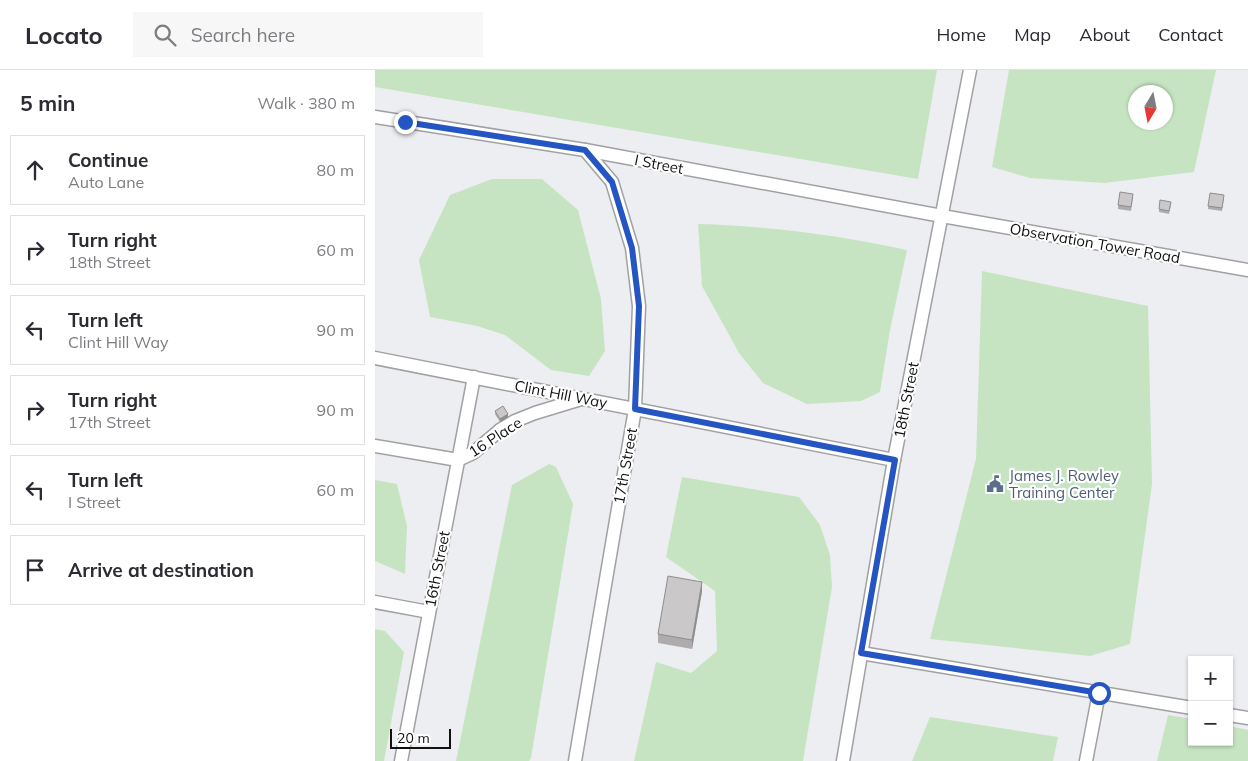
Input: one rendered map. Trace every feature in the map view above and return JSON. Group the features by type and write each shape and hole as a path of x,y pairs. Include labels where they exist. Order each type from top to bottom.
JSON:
{"lane":[{"name":"18th Street","path":"843,761 895,460 970,70"},
{"name":"I Street","path":"375,117 585,150 942,216"},
{"name":"17th Street","path":"575,761 635,409 639,306 632,248 612,182 585,150"},
{"name":"Observation Tower Road","path":"942,216 1248,270"},
{"name":"Clint Hill Way","path":"375,358 895,460"},
{"name":"16th Street","path":"401,761 474,377"},
{"name":"16 Place","path":"375,446 458,460 473,453 500,430 515,421 584,398"},
{"path":"375,602 429,612"},
{"path":"861,653 1188,707"},
{"path":"1086,761 1099,693"},
{"path":"1233,716 1248,718"}],"green space":[{"path":"375,70 937,70 918,179 375,87"},
{"path":"1009,70 1216,70 1194,172 1104,183 1030,178 992,167"},
{"path":"492,179 542,179 578,210 601,299 605,351 589,376 551,370 505,335 477,326 430,317 419,260 450,195"},
{"path":"698,224 803,232 907,250 890,330 880,392 861,401 807,404 763,383 739,353 702,286"},
{"path":"982,271 1148,306 1152,484 1130,644 1090,656 930,639 976,459"},
{"path":"549,464 556,467 573,504 531,758 529,761 456,761 512,485"},
{"path":"682,477 799,497 820,525 830,555 832,587 803,761 634,761 656,662 691,673 717,651 715,591 666,557"},
{"path":"375,480 397,484 407,526 405,574 375,561"},
{"path":"375,629 385,631 404,652 384,761 375,761"},
{"path":"1168,715 1188,718 1188,746 1233,746 1233,727 1248,730 1248,761 1157,761"},
{"path":"930,717 1058,737 1053,761 912,761"}],"building":[{"path":"1120,192 1133,194 1131,207 1118,205"},
{"path":"1210,193 1224,195 1222,208 1208,206"},
{"path":"1160,200 1171,202 1169,211 1159,209"},
{"path":"503,406 508,414 500,419 495,411"},
{"path":"668,576 702,582 692,640 658,634"}],"place":[{"name":"James J. Rowley Training Center","path":"995,484"}],"route":[{"path":"405,122 585,150 612,182 632,248 639,306 635,409 895,460 861,653 1099,693"}]}
